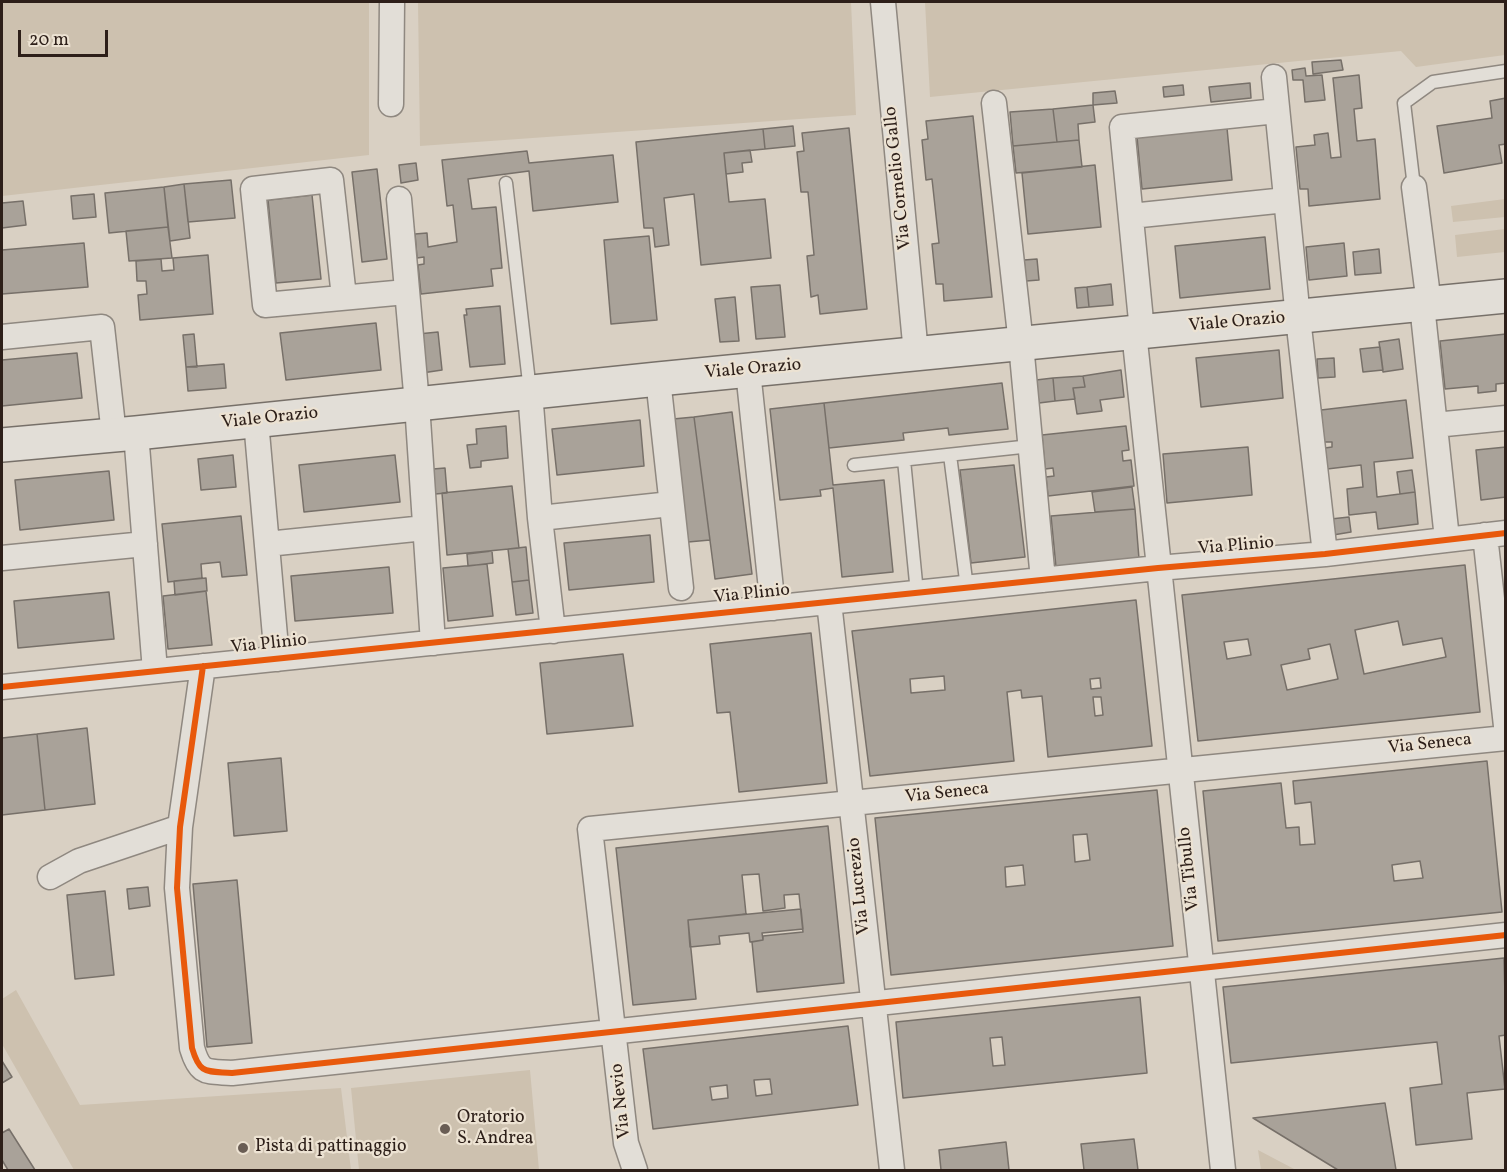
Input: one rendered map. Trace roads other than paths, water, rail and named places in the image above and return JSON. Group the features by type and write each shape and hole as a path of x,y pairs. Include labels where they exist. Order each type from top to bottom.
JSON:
{"street":[{"path":"391,104 392,2"},
{"name":"Via Cornelio Gallo","path":"883,2 916,354"},
{"path":"1274,77 1325,554"},
{"path":"994,104 1021,344 1043,580"},
{"name":"Via Tibullo","path":"1223,1170 1158,568 1122,126 1277,111"},
{"path":"344,297 331,180 253,189 265,305 406,292"},
{"path":"1414,187 1447,539"},
{"path":"399,199 417,404 433,643"},
{"path":"1131,216 1286,200"},
{"name":"Viale Orazio","path":"2,445 1506,296"},
{"path":"2,337 102,327 146,544 155,671"},
{"path":"748,371 773,608"},
{"path":"658,379 681,588"},
{"path":"530,392 540,518 553,631"},
{"path":"1435,425 1506,418"},
{"path":"256,421 277,659"},
{"path":"540,518 672,504"},
{"path":"267,544 424,528"},
{"path":"1495,534 1506,726"},
{"name":"Via Plinio","path":"2,687 1158,568 1325,554 1495,534"},
{"path":"2,558 146,544"},
{"name":"Via Lucrezio","path":"829,602 892,1170"},
{"path":"204,666 180,827 177,888 192,1047 196,1063 206,1071 232,1073 1506,935"},
{"name":"Via Seneca","path":"615,1030 590,829 1506,738"},
{"path":"50,877 79,861 180,827"},
{"name":"Via Nevio","path":"615,1030 626,1143 635,1170"}],"lane":[{"path":"1414,187 1404,103 1433,82 1506,71"},
{"path":"506,183 530,392"},
{"path":"854,465 1031,446"},
{"path":"950,455 967,588"},
{"path":"904,460 917,593"}],"place":[{"name":"Oratorio S. Andrea","path":"445,1129"},
{"name":"Pista di pattinaggio","path":"243,1148"}]}
